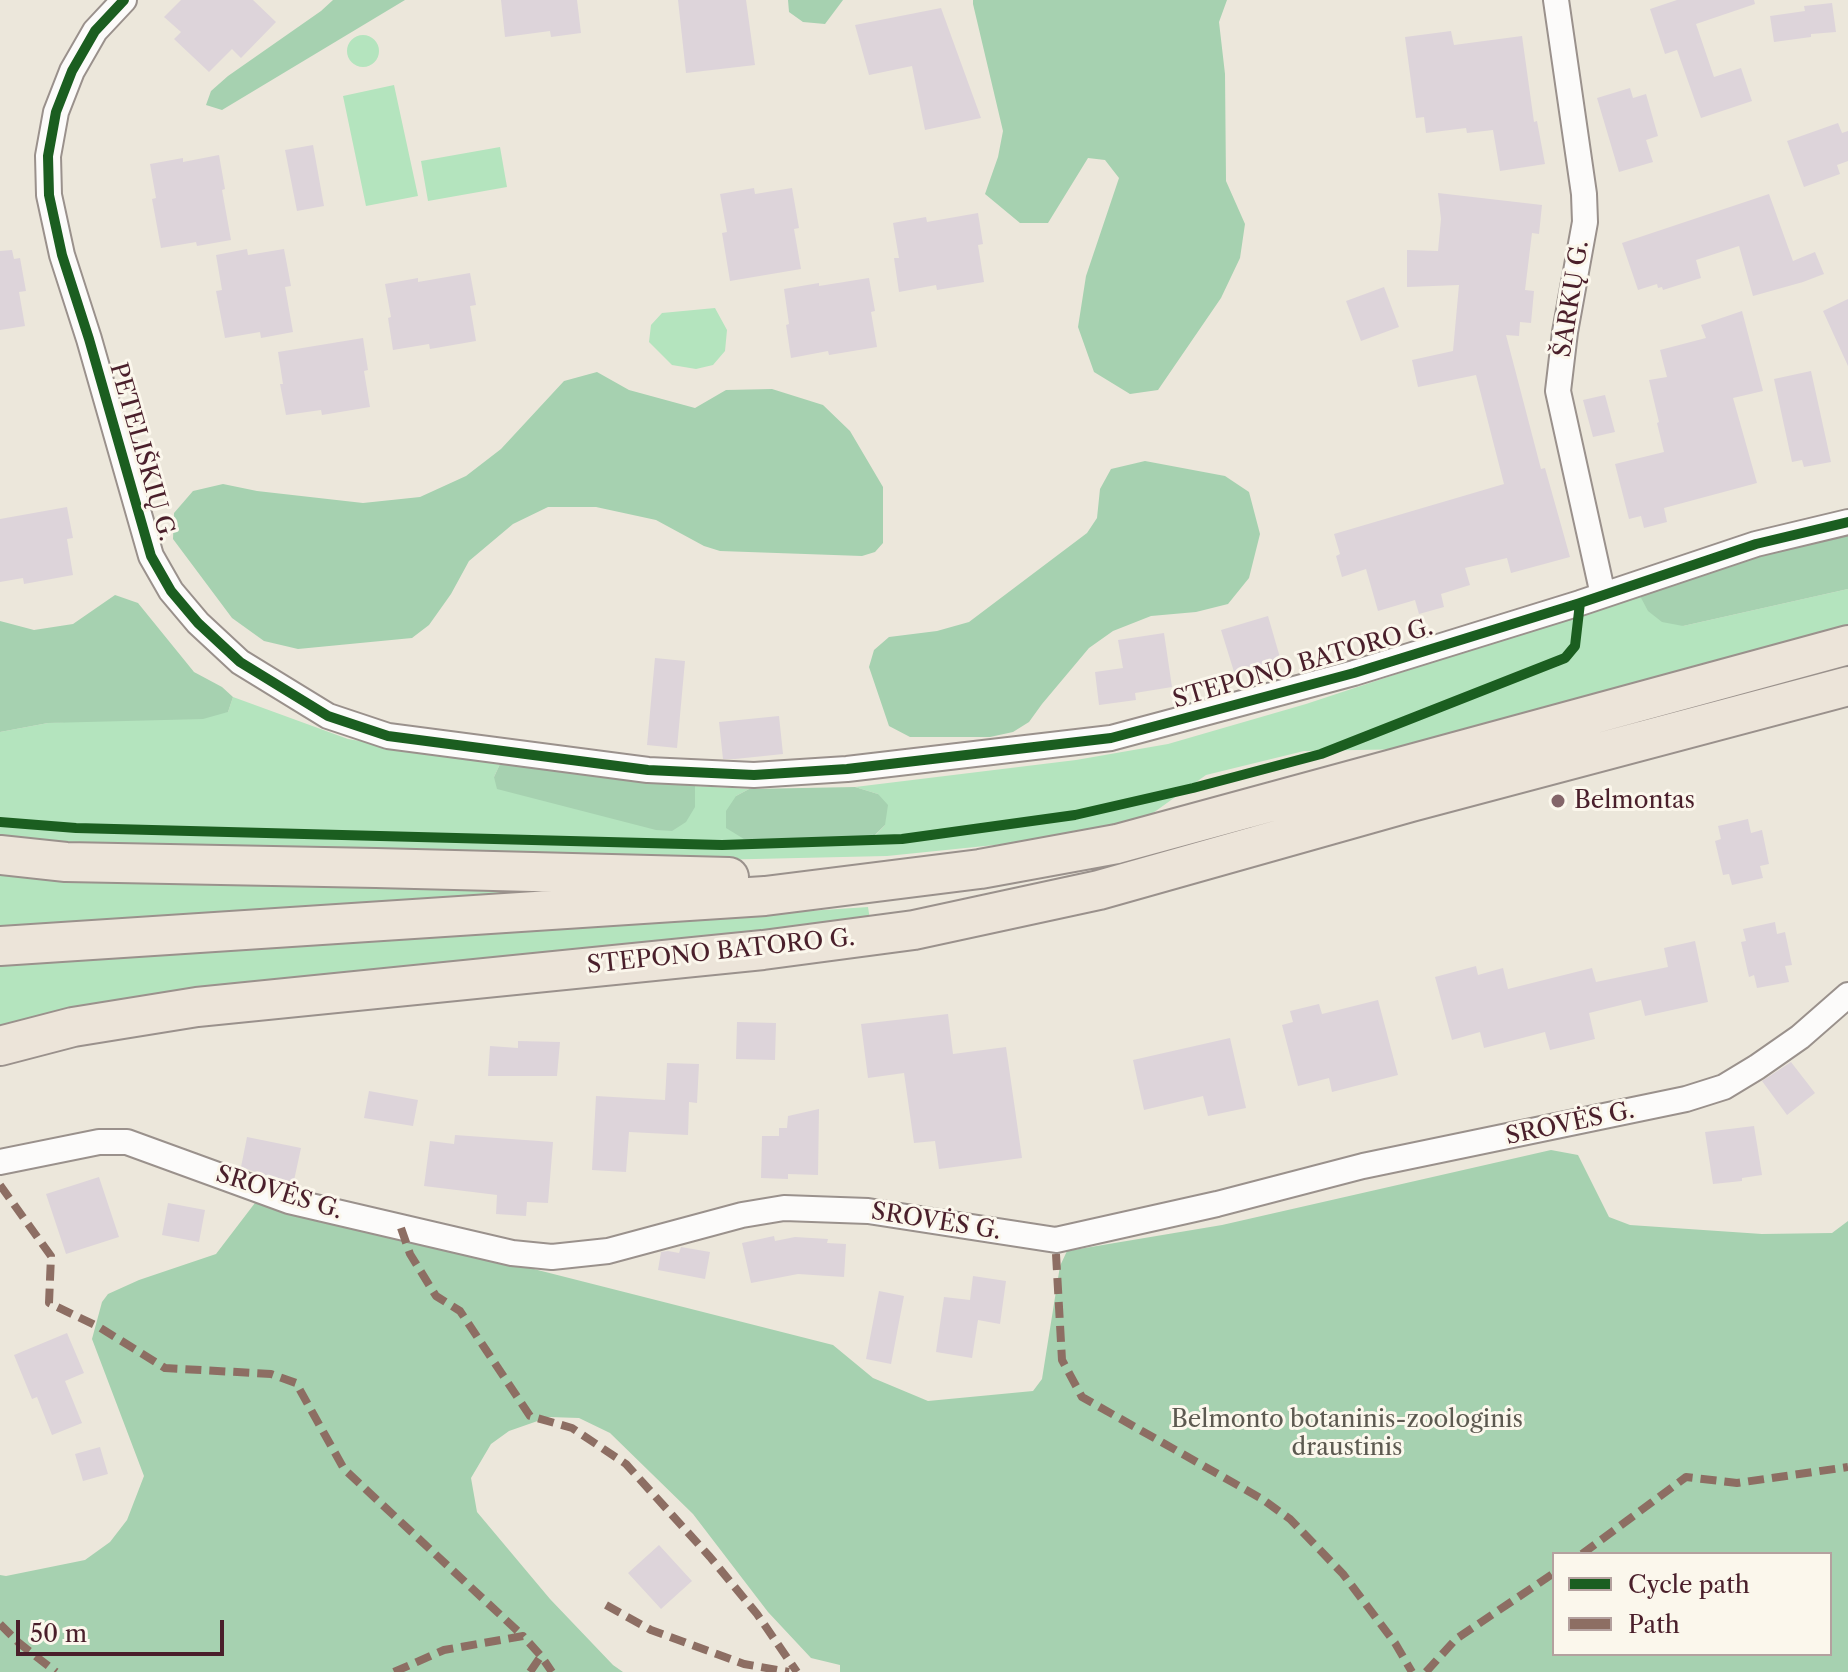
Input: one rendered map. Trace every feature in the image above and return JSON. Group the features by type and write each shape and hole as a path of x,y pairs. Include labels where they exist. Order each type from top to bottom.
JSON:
{"main road":[{"path":"0,946 765,896 980,869 1117,844 1848,645"},
{"name":"STEPONO BATORO G.","path":"0,1046 73,1027 197,1007 763,950 914,930 1099,890 1397,805 1848,686"},
{"path":"0,855 66,862 890,880"}],"street":[{"name":"PETELIŠKIŲ G.","path":"124,0 95,31 72,71 56,112 48,156 49,195 62,255 151,556 171,591 198,623 240,662 328,716 388,736 648,770 754,775"},
{"name":"ŠARKŲ G.","path":"1556,0 1584,194 1585,222 1558,391 1603,595"},
{"name":"STEPONO BATORO G.","path":"754,775 847,769 1111,738 1354,673 1756,544 1848,522"},
{"name":"SROVĖS G.","path":"0,1162 99,1142 127,1142 289,1201 512,1253 552,1257 608,1251 742,1215 784,1208 868,1211 1056,1240 1217,1204 1363,1166 1686,1099 1724,1087 1757,1067 1800,1037 1848,995"}],"green space":[{"path":"333,0 405,0 222,110 206,105 211,91 228,76"},
{"path":"788,0 843,0 825,24 803,22 789,12"},
{"path":"973,0 1227,0 1219,22 1225,74 1226,181 1245,224 1240,258 1221,298 1158,390 1130,394 1094,372 1078,327 1086,276 1119,178 1105,160 1088,158 1048,223 1020,223 985,194 1003,131"},
{"path":"363,35 374,40 379,51 374,62 363,67 352,62 347,51 352,40"},
{"path":"394,85 418,196 366,206 343,96"},
{"path":"500,147 507,187 428,201 421,161"},
{"path":"715,308 727,330 725,351 713,365 696,369 672,365 649,342 651,325 662,313"},
{"path":"597,372 629,390 695,408 726,390 772,389 823,405 850,431 883,487 883,543 875,552 862,556 720,551 704,546 656,520 596,507 548,507 513,524 469,561 429,625 412,638 298,649 264,641 232,618 173,539 174,513 193,491 223,484 363,503 420,497 466,476 501,449 564,381"},
{"path":"1145,461 1225,476 1249,492 1260,534 1249,578 1228,604 1196,612 1151,616 1113,631 1089,648 1029,722 1013,732 990,737 910,737 889,726 869,667 874,650 889,637 937,631 969,622 1087,533 1097,518 1100,489 1111,469"},
{"path":"1848,533 1848,589 1683,626 1662,622 1648,611 1639,594 1808,542"},
{"path":"1848,589 1848,627 1410,749 1304,751 1206,775 1146,818 1034,841 887,856 710,860 47,843 0,839 0,732 48,723 228,712 233,697 348,739 500,764 494,777 695,807 695,786 749,789 736,796 850,844 870,841 885,825 878,794 855,787 1076,760 1168,744 1306,704 1639,594 1683,626"},
{"path":"115,595 138,603 194,672 222,687 233,697 228,712 203,719 48,723 0,732 0,621 34,630 73,624"},
{"path":"500,764 695,786 695,807 686,822 672,831 656,830 497,789 494,777"},
{"path":"855,787 878,794 888,805 885,825 869,841 850,844 744,839 726,828 726,811 736,796 749,789"},
{"path":"0,872 548,890 548,895 0,931"},
{"path":"868,907 870,920 73,1009 0,1026 0,965"},
{"name":"Belmonto botaninis-zoologinis draustinis","path":"1551,1150 1578,1155 1609,1217 1630,1225 1762,1234 1832,1233 1848,1221 1848,1672 840,1672 840,1665 811,1658 768,1612 693,1514 610,1433 579,1418 549,1417 509,1431 491,1444 471,1478 477,1512 550,1599 623,1672 0,1672 0,1575 85,1560 110,1542 127,1520 144,1476 92,1339 102,1302 108,1294 139,1280 216,1254 258,1199 833,1345 873,1378 928,1401 1033,1391 1042,1379 1060,1266 1067,1251 1222,1225"}],"building":[{"path":"181,0 253,0 276,22 241,58 232,49 209,72 174,39 181,32 164,17"},
{"path":"501,0 577,0 581,33 551,37 550,31 505,37"},
{"path":"678,0 746,0 755,65 686,73"},
{"path":"1677,0 1754,0 1755,4 1696,24 1714,77 1741,68 1752,101 1701,118 1677,50 1665,54 1650,9"},
{"path":"1832,3 1836,32 1774,42 1770,16 1805,11 1804,6"},
{"path":"941,8 981,118 925,130 912,66 869,75 855,25"},
{"path":"1451,31 1454,45 1522,36 1534,122 1537,121 1545,164 1500,171 1493,130 1467,133 1466,128 1426,133 1424,117 1416,118 1405,37"},
{"path":"1630,88 1633,98 1646,94 1658,136 1646,140 1653,162 1619,172 1597,98"},
{"path":"1838,123 1842,133 1848,131 1848,161 1837,165 1840,174 1804,187 1787,141"},
{"path":"313,145 324,206 297,211 285,150"},
{"path":"219,155 231,240 161,248 152,199 156,198 150,164"},
{"path":"754,188 755,194 792,188 799,228 794,229 801,269 730,281 722,233 727,232 720,194"},
{"path":"1438,193 1542,205 1539,234 1532,233 1525,290 1534,291 1531,323 1520,322 1519,336 1506,335 1541,469 1545,468 1570,557 1511,573 1507,558 1465,568 1470,585 1441,594 1444,607 1419,614 1415,600 1378,611 1366,569 1342,577 1334,534 1504,484 1476,375 1418,387 1412,360 1453,351 1459,285 1407,287 1407,250 1438,251 1441,219"},
{"path":"1769,194 1793,261 1815,252 1824,274 1753,296 1739,246 1696,260 1701,278 1663,290 1657,284 1638,290 1622,243"},
{"path":"978,213 983,244 978,245 984,282 937,290 936,285 899,292 894,258 899,258 893,223 926,217 927,222"},
{"path":"247,249 248,255 284,249 291,286 285,287 293,332 261,338 260,332 225,338 216,291 222,290 216,255"},
{"path":"12,250 14,259 20,258 26,291 19,292 25,326 0,330 0,251"},
{"path":"470,273 476,305 470,306 476,341 430,349 429,344 393,350 385,284"},
{"path":"869,278 877,347 791,358 784,289"},
{"path":"1384,287 1399,327 1361,341 1346,301"},
{"path":"1848,299 1848,366 1823,311"},
{"path":"1742,311 1763,391 1733,398 1757,483 1664,508 1667,522 1644,528 1641,516 1629,519 1615,464 1664,452 1649,380 1667,377 1660,350 1706,338 1701,325"},
{"path":"363,338 370,407 322,415 321,410 286,415 278,352"},
{"path":"1811,371 1831,462 1804,467 1802,460 1792,462 1774,379"},
{"path":"1605,395 1615,432 1593,437 1583,400"},
{"path":"67,507 73,538 67,539 73,575 24,584 23,578 0,582 0,519"},
{"path":"1268,616 1281,661 1235,675 1221,630"},
{"path":"1164,633 1172,687 1135,693 1136,700 1099,705 1095,672 1123,668 1118,640"},
{"path":"655,658 685,661 677,748 647,745"},
{"path":"779,716 783,754 723,759 719,722"},
{"path":"1748,819 1751,833 1762,830 1769,864 1760,866 1763,878 1732,885 1729,874 1723,875 1715,841 1721,839 1718,826"},
{"path":"1775,922 1777,934 1785,932 1792,965 1785,966 1789,982 1757,988 1754,975 1749,977 1741,942 1746,941 1743,929"},
{"path":"1695,941 1708,1002 1645,1016 1641,1000 1589,1013 1595,1039 1550,1050 1545,1032 1484,1048 1480,1032 1452,1040 1435,977 1476,966 1478,975 1503,968 1508,989 1592,968 1596,982 1668,967 1664,948"},
{"path":"1378,1000 1398,1075 1332,1092 1329,1078 1298,1086 1282,1025 1293,1022 1290,1011 1319,1004 1322,1014"},
{"path":"948,1014 953,1054 1006,1047 1022,1158 939,1169 935,1141 914,1143 904,1073 868,1078 861,1024"},
{"path":"737,1022 776,1023 775,1060 736,1059"},
{"path":"1230,1038 1246,1108 1208,1116 1203,1096 1144,1110 1133,1060"},
{"path":"518,1041 560,1042 557,1076 488,1076 490,1046 518,1048"},
{"path":"1791,1062 1815,1093 1787,1115 1762,1081"},
{"path":"667,1063 699,1064 697,1103 689,1102 688,1135 629,1132 626,1172 592,1170 596,1096 665,1100"},
{"path":"369,1091 418,1100 413,1126 364,1118"},
{"path":"819,1109 818,1175 788,1174 788,1179 761,1178 762,1136 779,1136 779,1128 787,1128 788,1116"},
{"path":"1754,1126 1762,1175 1713,1184 1705,1132"},
{"path":"455,1135 553,1142 548,1203 527,1202 526,1216 496,1214 497,1195 424,1186 430,1141 454,1144"},
{"path":"247,1137 301,1148 293,1185 241,1167"},
{"path":"99,1177 119,1237 66,1254 46,1194"},
{"path":"168,1203 205,1210 199,1242 162,1235"},
{"path":"774,1236 775,1241 795,1237 828,1239 827,1243 846,1244 844,1277 798,1274 751,1283 742,1243"},
{"path":"681,1247 710,1252 705,1279 658,1270 661,1252 679,1253"},
{"path":"973,1276 1006,1281 1000,1324 978,1320 972,1358 936,1352 944,1297 970,1300"},
{"path":"879,1291 904,1296 891,1364 866,1359"},
{"path":"67,1333 84,1373 65,1381 82,1423 52,1435 37,1397 32,1399 14,1355"},
{"path":"100,1447 108,1474 83,1481 75,1454"},
{"path":"659,1545 692,1581 661,1609 628,1573"}],"marked path":[{"path":"0,1185 51,1256 49,1303 99,1327 165,1368 271,1374 296,1383 344,1469 523,1636"},
{"path":"401,1228 410,1254 436,1296 460,1311 530,1416 572,1428 626,1464 757,1614 797,1672"},
{"path":"1056,1254 1062,1360 1082,1397 1262,1499 1290,1519 1343,1574 1395,1643 1412,1672"},
{"path":"1585,1552 1686,1477 1737,1483 1848,1467"},
{"path":"1426,1672 1456,1639 1552,1574"},
{"path":"606,1605 651,1630 744,1664 789,1672"},
{"path":"0,1624 56,1672"},
{"path":"394,1672 444,1650 523,1636 552,1672"},
{"path":"530,1672 541,1656"}],"cycle path":[{"path":"124,0 95,31 72,71 56,112 48,156 49,195 62,255 151,556 171,591 198,623 240,662 328,716 388,736 648,770 754,775 847,769 1111,738 1354,673 1580,603 1756,544 1848,522"},
{"path":"0,822 76,828 722,845 902,839 1075,815 1321,754 1565,658 1575,646 1580,603"}],"place":[{"name":"Belmontas","path":"1558,801"}]}
